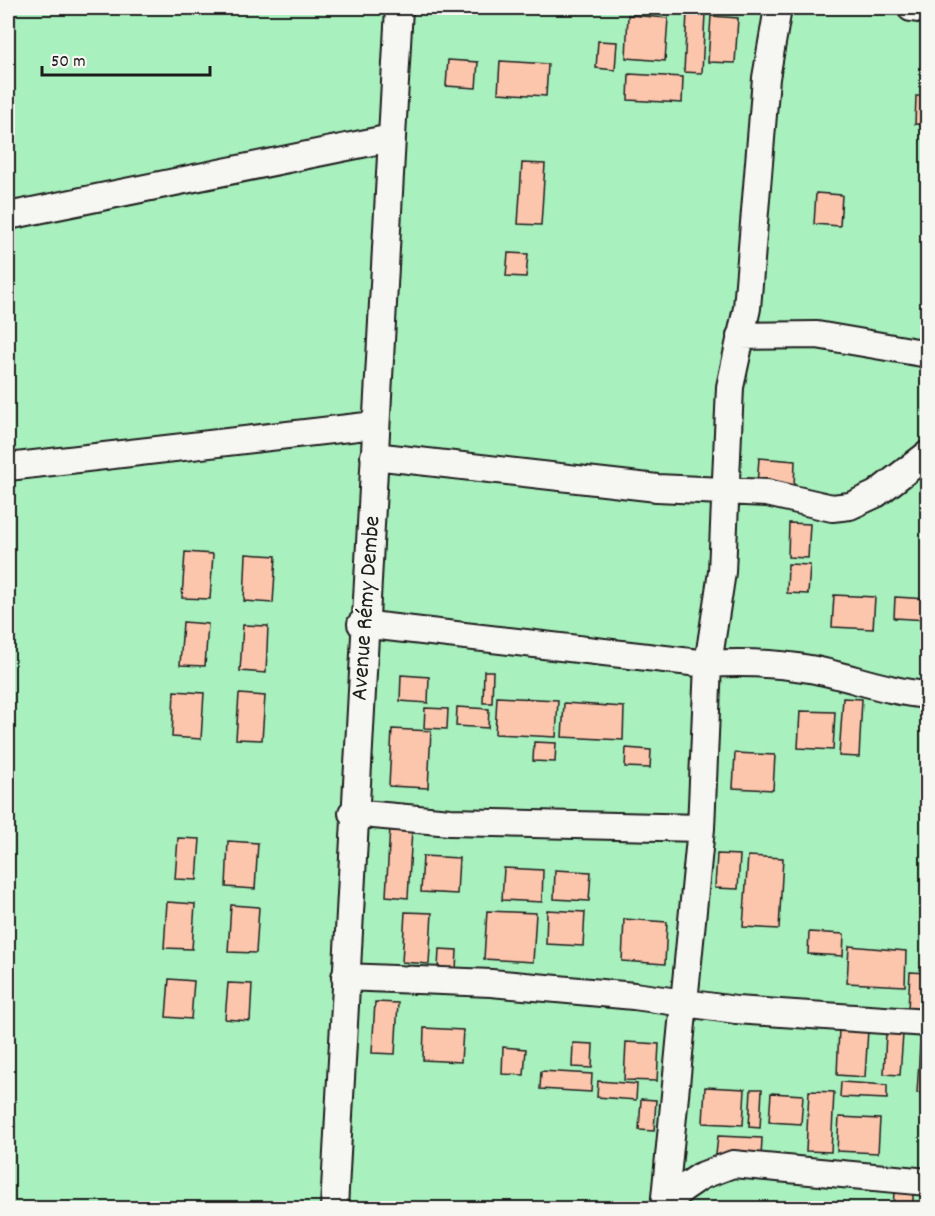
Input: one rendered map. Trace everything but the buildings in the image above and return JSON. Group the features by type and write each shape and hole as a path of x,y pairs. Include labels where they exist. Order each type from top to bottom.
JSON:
{"street":[{"name":"Avenue Rémy Dembe","path":"334,1209 361,624 374,456 399,8"},
{"path":"664,1207 701,828 708,664 722,572 730,387 747,308 766,78 778,8"},
{"path":"8,216 391,138"},
{"path":"740,336 817,335 927,354"},
{"path":"8,467 375,425"},
{"path":"374,456 657,488 767,493 832,508 849,506 876,494 927,454"},
{"path":"361,624 708,664 747,662 810,669 896,691 927,695"},
{"path":"352,813 450,822 701,828"},
{"path":"345,977 491,983 683,1002 736,1010 927,1023"},
{"path":"664,1207 682,1189 701,1176 733,1164 927,1182"}],"green space":[{"path":"8,8 927,8 927,1208 8,1208"}]}
